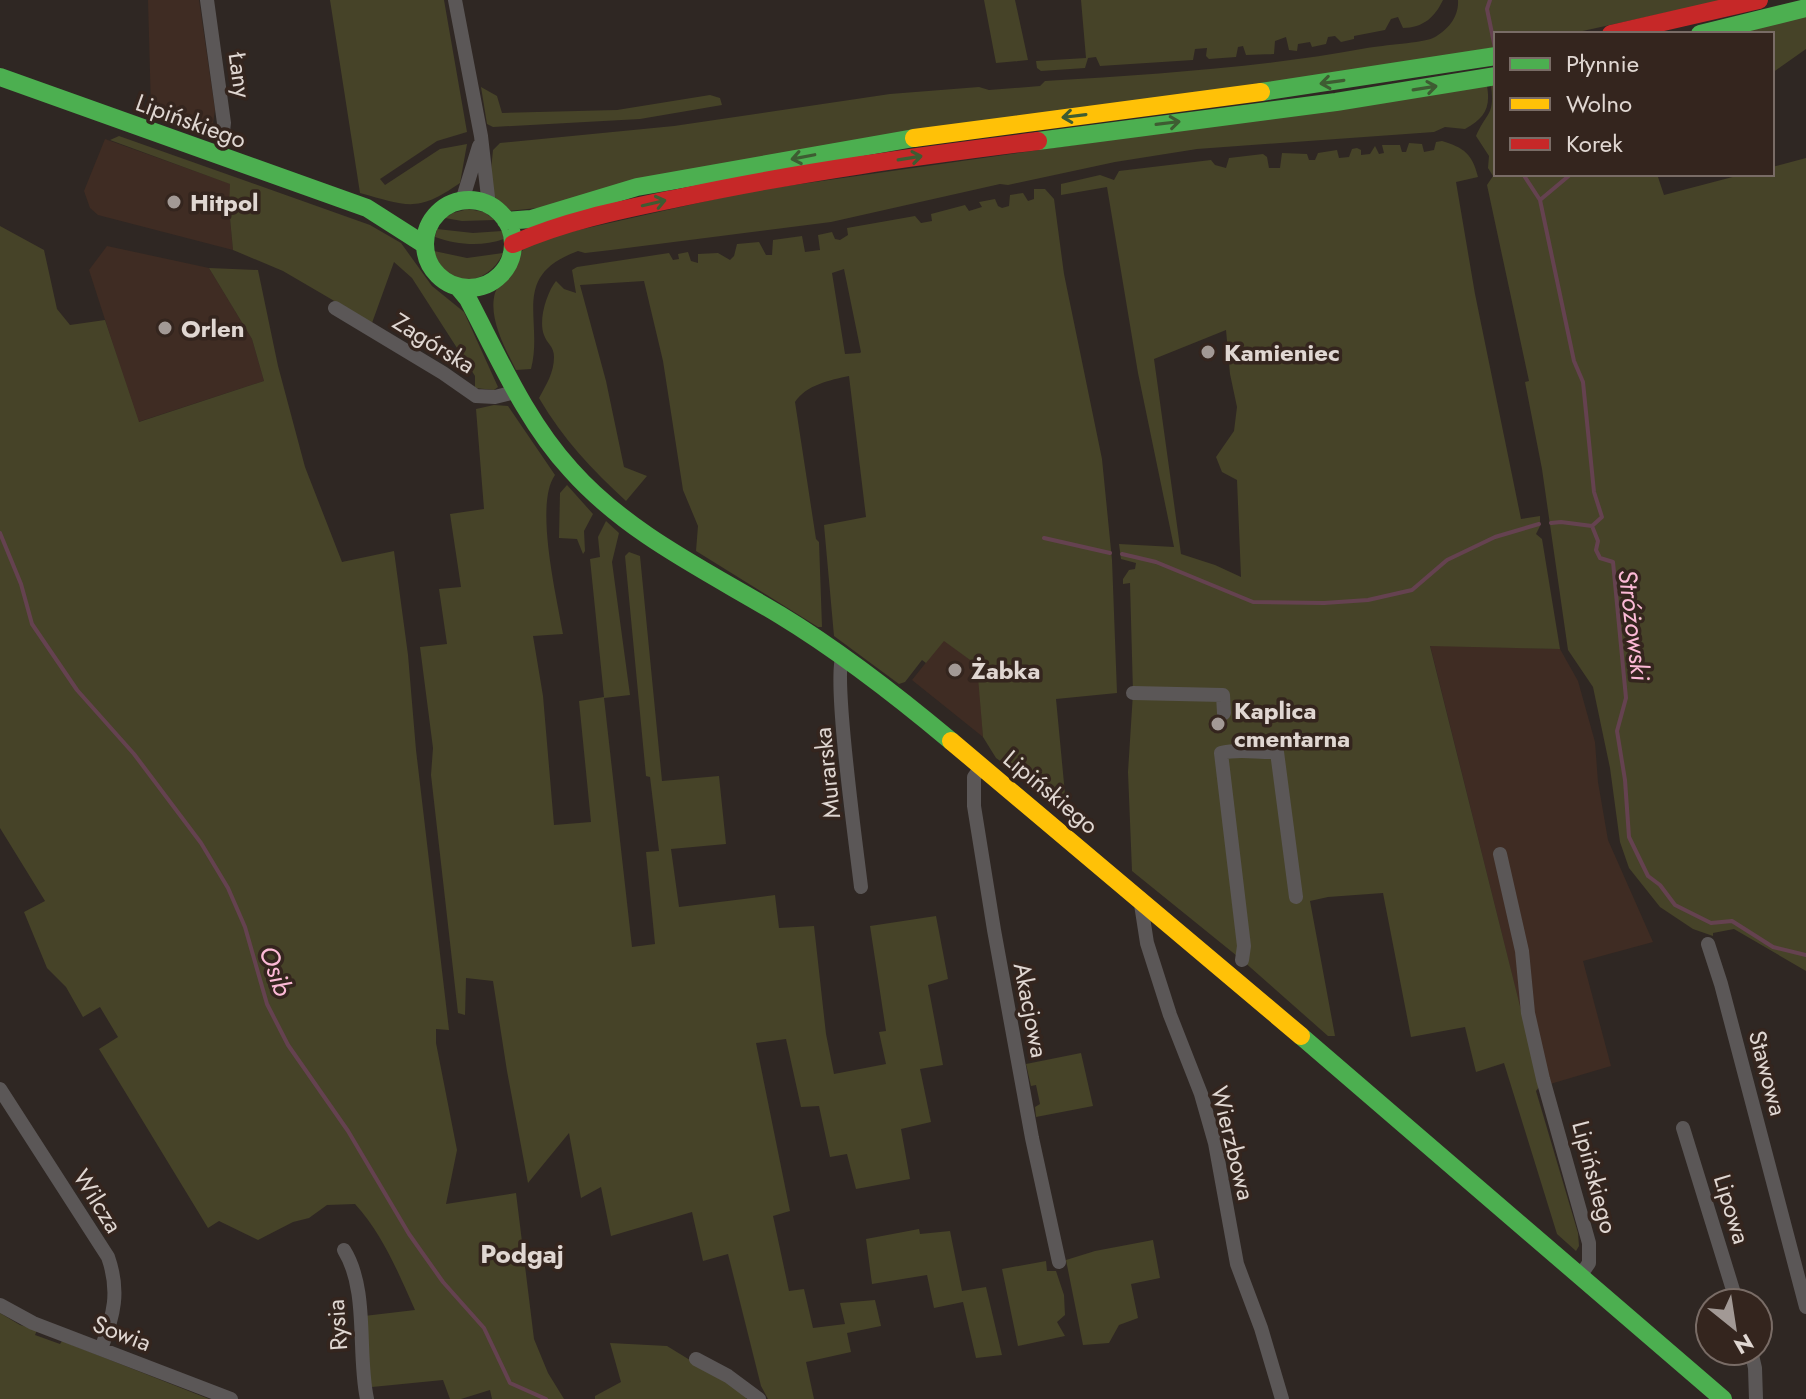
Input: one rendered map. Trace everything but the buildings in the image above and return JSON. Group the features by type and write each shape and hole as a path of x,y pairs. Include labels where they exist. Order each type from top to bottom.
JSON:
{"main road":[{"path":"1620,32 1759,0"},
{"path":"1708,32 1806,8"},
{"path":"513,244 578,221 753,182 943,153 1358,98 1467,71 1494,57"},
{"path":"506,221 531,219 637,187 880,143 1342,81 1467,71 1494,76"},
{"name":"Lipińskiego","path":"0,77 367,208 433,219"},
{"path":"462,201 476,201 489,206 506,221 513,244 507,266 492,282 475,288 458,287 434,272 425,245 427,231 433,219 448,206 462,201"},
{"name":"Lipińskiego","path":"367,208 425,245"},
{"name":"Lipińskiego","path":"492,282 489,306 497,354"},
{"name":"Lipińskiego","path":"458,287 468,299 515,392 558,456 594,495 658,543 843,655 914,709 1140,898 1723,1399"}],"street":[{"name":"Łany","path":"207,0 224,123 220,156"},
{"path":"455,0 481,142 489,206"},
{"path":"462,201 481,142"},
{"name":"Zagórska","path":"335,308 476,396 495,397 515,392"},
{"name":"Murarska","path":"843,655 839,661 841,698 861,887"},
{"path":"1133,693 1223,695 1224,713"},
{"path":"1242,960 1244,946 1221,753 1246,749 1261,753 1277,752 1296,897"},
{"name":"Akacjowa","path":"982,766 974,777 972,791 976,819 1027,1108 1059,1262"},
{"name":"Lipińskiego","path":"1500,854 1522,951 1528,1013 1543,1079 1589,1243 1589,1263 1580,1276"},
{"name":"Wierzbowa","path":"1140,898 1147,943 1201,1094 1215,1143 1237,1264 1261,1328 1282,1399"},
{"name":"Stawowa","path":"1708,944 1806,1307"},
{"name":"Wilcza","path":"0,1089 108,1257 115,1278 115,1293 101,1349"},
{"name":"Lipowa","path":"1683,1128 1732,1287"},
{"name":"Rysia","path":"344,1250 356,1271 367,1399"},
{"name":"Sowia","path":"0,1305 33,1323 231,1399"},
{"path":"696,1359 728,1376 759,1399"},
{"path":"1755,1367 1756,1399"}],"shaded area":[{"path":"148,0 199,0 215,110 212,131 151,109"},
{"path":"330,0 444,0 467,132 437,141 380,179 385,185 440,149 467,144 460,183 445,193 412,204 360,193"},
{"path":"984,0 1015,0 1028,60 996,63"},
{"path":"1081,0 1443,0 1432,16 1417,26 1403,28 1398,17 1391,19 1385,30 1341,42 1335,36 1328,37 1326,44 1312,47 1310,42 1298,44 1297,51 1289,50 1286,37 1275,41 1274,54 1246,55 1243,46 1238,47 1236,57 1209,59 1206,56 1207,48 1195,49 1193,60 1100,66 1096,57 1088,58 1085,68 1041,71 1036,61 1086,58"},
{"path":"1458,0 1724,0 1578,32 1494,32 1494,47 557,206 507,211 492,191 493,150 500,143 674,126 890,94 1040,86 1045,81 1246,65 1412,43 1433,38 1443,31 1452,22"},
{"path":"1806,15 1806,49 1774,72 1774,32 1739,32"},
{"path":"1494,84 1494,176 1658,176 1664,195 1736,176 1774,176 1774,166 1806,158 1806,971 1734,929 1713,933 1713,936 1693,929 1660,907 1629,868 1620,842 1610,768 1593,687 1568,650 1542,469 1525,382 1529,381 1487,185 1493,176 1488,168 1489,156 1476,136 1491,108 1491,85"},
{"path":"1487,86 1485,112 1465,129 1445,127 1434,132 1197,149 1000,184 831,222 585,253 578,251 557,261 543,273 536,286 531,369 516,370 496,323 495,293 530,241 751,191"},
{"path":"481,87 497,96 502,113 617,110 710,95 720,98 722,105 640,119 493,127 487,124"},
{"path":"119,136 370,225 401,243 432,286 464,312 498,387 494,390 475,388 475,376 412,278 394,262 372,323 283,271 233,250 230,184 110,140"},
{"path":"105,139 231,184 229,208 233,250 98,215 90,208 84,191"},
{"path":"1442,141 1466,153 1478,177 1456,182 1475,294 1521,519 1540,516 1536,534 1542,539 1560,649 1430,646 1540,1086 1536,1091 1578,1233 1579,1246 1576,1251 1557,1234 1504,1063 1476,1072 1465,1027 1411,1037 1383,893 1310,901 1335,1036 1328,1036 1242,960 1132,871 1128,772 1133,693 1130,583 1123,584 1123,579 1129,570 1135,569 1136,563 1121,559 1119,544 1174,547 1138,373 1107,187 1061,195 1061,184 1100,175 1114,180 1119,171 1211,160 1215,165 1226,168 1229,158 1263,154 1267,157 1269,168 1280,168 1282,153 1307,154 1309,160 1315,160 1318,153 1337,150 1339,158 1349,157 1352,149 1357,148 1361,150 1361,155 1370,154 1375,146 1379,154 1384,153 1382,145 1400,145 1402,152 1406,152 1409,143 1422,144 1424,152 1434,150 1436,142","holes":["1226,330 1237,407 1234,431 1216,457 1222,472 1237,480 1241,577 1181,554 1154,359"]},
{"path":"1034,189 1045,189 1054,199 1064,274 1102,459 1112,560 1117,693 1056,699 1067,815 1063,817 1024,773 1020,775 996,758 983,737 977,665 944,641 926,663 922,660 905,682 899,684 834,636 824,525 866,517 849,376 812,387 795,402 816,539 819,542 822,627 696,551 698,526 683,490 663,361 644,281 580,285 606,381 624,467 647,476 626,501 579,453 539,398 554,363 553,350 542,329 544,306 556,281 564,289 576,293 572,270 577,267 669,253 673,260 679,259 678,254 688,252 691,261 698,263 698,254 718,253 730,260 737,244 759,242 766,255 772,255 773,240 802,236 805,252 820,250 818,235 832,232 835,239 840,240 848,235 847,228 915,216 921,223 932,221 931,214 965,205 969,211 982,207 979,202 995,199 1002,208 1009,206 1010,195 1023,193 1028,201 1034,199","holes":["844,269 861,352 845,354 832,273"]},
{"path":"468,209 484,212 495,220 445,218"},
{"path":"0,226 44,250 57,309 70,325 105,320 139,422 264,381 252,339 209,268 258,270 278,366 305,467 342,562 394,551 449,1030 436,1029 457,1150 446,1204 516,1193 534,1339 548,1373 564,1399 492,1399 490,1390 461,1399 450,1399 443,1380 372,1387 368,1380 364,1316 415,1310 389,1254 365,1216 355,1204 327,1205 309,1218 293,1222 258,1240 219,1221 208,1228 99,1049 118,1037 100,1007 83,1017 66,987 47,968 24,912 45,901 0,828"},
{"path":"437,229 473,233 502,231 504,239 478,244 452,242 435,237"},
{"path":"107,246 209,268 252,339 264,381 138,422 89,270"},
{"path":"434,251 467,258 503,253 488,273 467,279 448,273"},
{"path":"508,406 555,475 549,489 547,529 563,634 533,636 543,696 554,825 591,822 579,701 604,697 590,559 600,557 598,537 606,521 619,533 612,562 630,695 604,698 632,947 655,944 646,852 659,851 650,777 646,776 625,556 629,552 640,556 662,781 719,776 726,844 671,849 679,907 775,895 779,928 814,926 826,1034 834,1074 886,1064 879,1032 886,1031 870,926 936,916 948,979 928,985 943,1065 920,1069 931,1122 901,1129 910,1179 856,1189 847,1154 830,1157 819,1106 801,1107 786,1039 756,1043 790,1211 773,1216 789,1291 804,1289 813,1328 845,1324 840,1303 875,1300 881,1326 847,1333 851,1352 806,1362 814,1399 768,1399 761,1386 728,1254 703,1261 692,1212 611,1236 601,1187 581,1198 569,1133 528,1183 493,981 466,978 465,1015 458,1013 431,775 433,748 420,647 447,644 439,589 461,587 450,514 484,509 476,409"},
{"path":"567,485 593,514 584,531 583,554 577,539 559,538 560,493"},
{"path":"944,640 978,665 983,737 912,680"},
{"path":"1430,645 1560,649 1578,681 1595,742 1608,840 1653,942 1583,961 1611,1066 1540,1087"},
{"path":"1081,1053 1093,1106 1036,1117 1035,1107 1040,1104 1036,1085 1031,1086 1026,1064"},
{"path":"919,1229 920,1234 950,1231 962,1291 986,1287 1002,1355 976,1358 963,1302 934,1308 927,1275 872,1284 866,1239"},
{"path":"1153,1240 1160,1278 1131,1284 1138,1318 1119,1325 1109,1343 1083,1345 1066,1260"},
{"path":"1046,1261 1047,1271 1056,1271 1064,1295 1065,1315 1057,1322 1065,1336 1018,1346 1002,1269"},
{"path":"0,1313 20,1325 37,1330 35,1335 60,1344 62,1341 209,1399 0,1399"},
{"path":"610,1343 667,1346 747,1395 746,1399 595,1399 595,1396 621,1382"}],"waterway":[{"path":"1490,0 1487,9 1494,43"},
{"path":"1524,176 1540,200"},
{"name":"Stróżowski","path":"1569,176 1540,200 1574,361 1583,382 1594,492 1602,517 1592,526 1598,541 1596,550 1600,558 1613,562 1626,698 1617,731 1625,780 1629,837 1648,876 1660,885 1675,905 1711,923 1732,921 1773,947 1806,955"},
{"path":"1551,523 1592,526"},
{"path":"1122,554 1156,562 1253,602 1368,600 1412,590 1447,560 1495,537 1539,524"},
{"name":"Osib","path":"0,533 21,584 32,624 77,690 134,754 201,843 228,888 245,927 267,1004 288,1045 348,1131 409,1234 443,1282 484,1328 510,1383 546,1399"},
{"path":"1044,538 1110,553"}],"traffic: fast":[{"path":"1708,32 1806,8"},
{"path":"1261,92 1494,56"},
{"path":"1038,141 1336,102 1494,76"},
{"path":"0,77 367,208 425,245"},
{"path":"506,221 531,219 637,187 914,138"},
{"path":"469,200 486,204 500,213 509,227 513,244 509,261 500,275 486,284 469,288 452,284 438,275 429,261 425,244 429,227 438,213 452,204 469,200"},
{"path":"458,287 468,299 540,431 593,493 670,550 825,644 951,741"},
{"path":"1301,1036 1723,1399"}],"traffic: slow":[{"path":"914,138 1261,92"},
{"path":"951,741 1301,1036"}],"traffic: jam":[{"path":"1620,32 1759,0"},
{"path":"513,244 596,216 727,188 860,165 1038,141"}],"place":[{"name":"Hitpol","path":"174,202"},
{"name":"Orlen","path":"165,328"},
{"name":"Kamieniec","path":"1208,352"},
{"name":"Żabka","path":"955,670"},
{"name":"Kaplica cmentarna","path":"1218,724"}],"district":[{"name":"Podgaj","path":"522,1254"}]}
